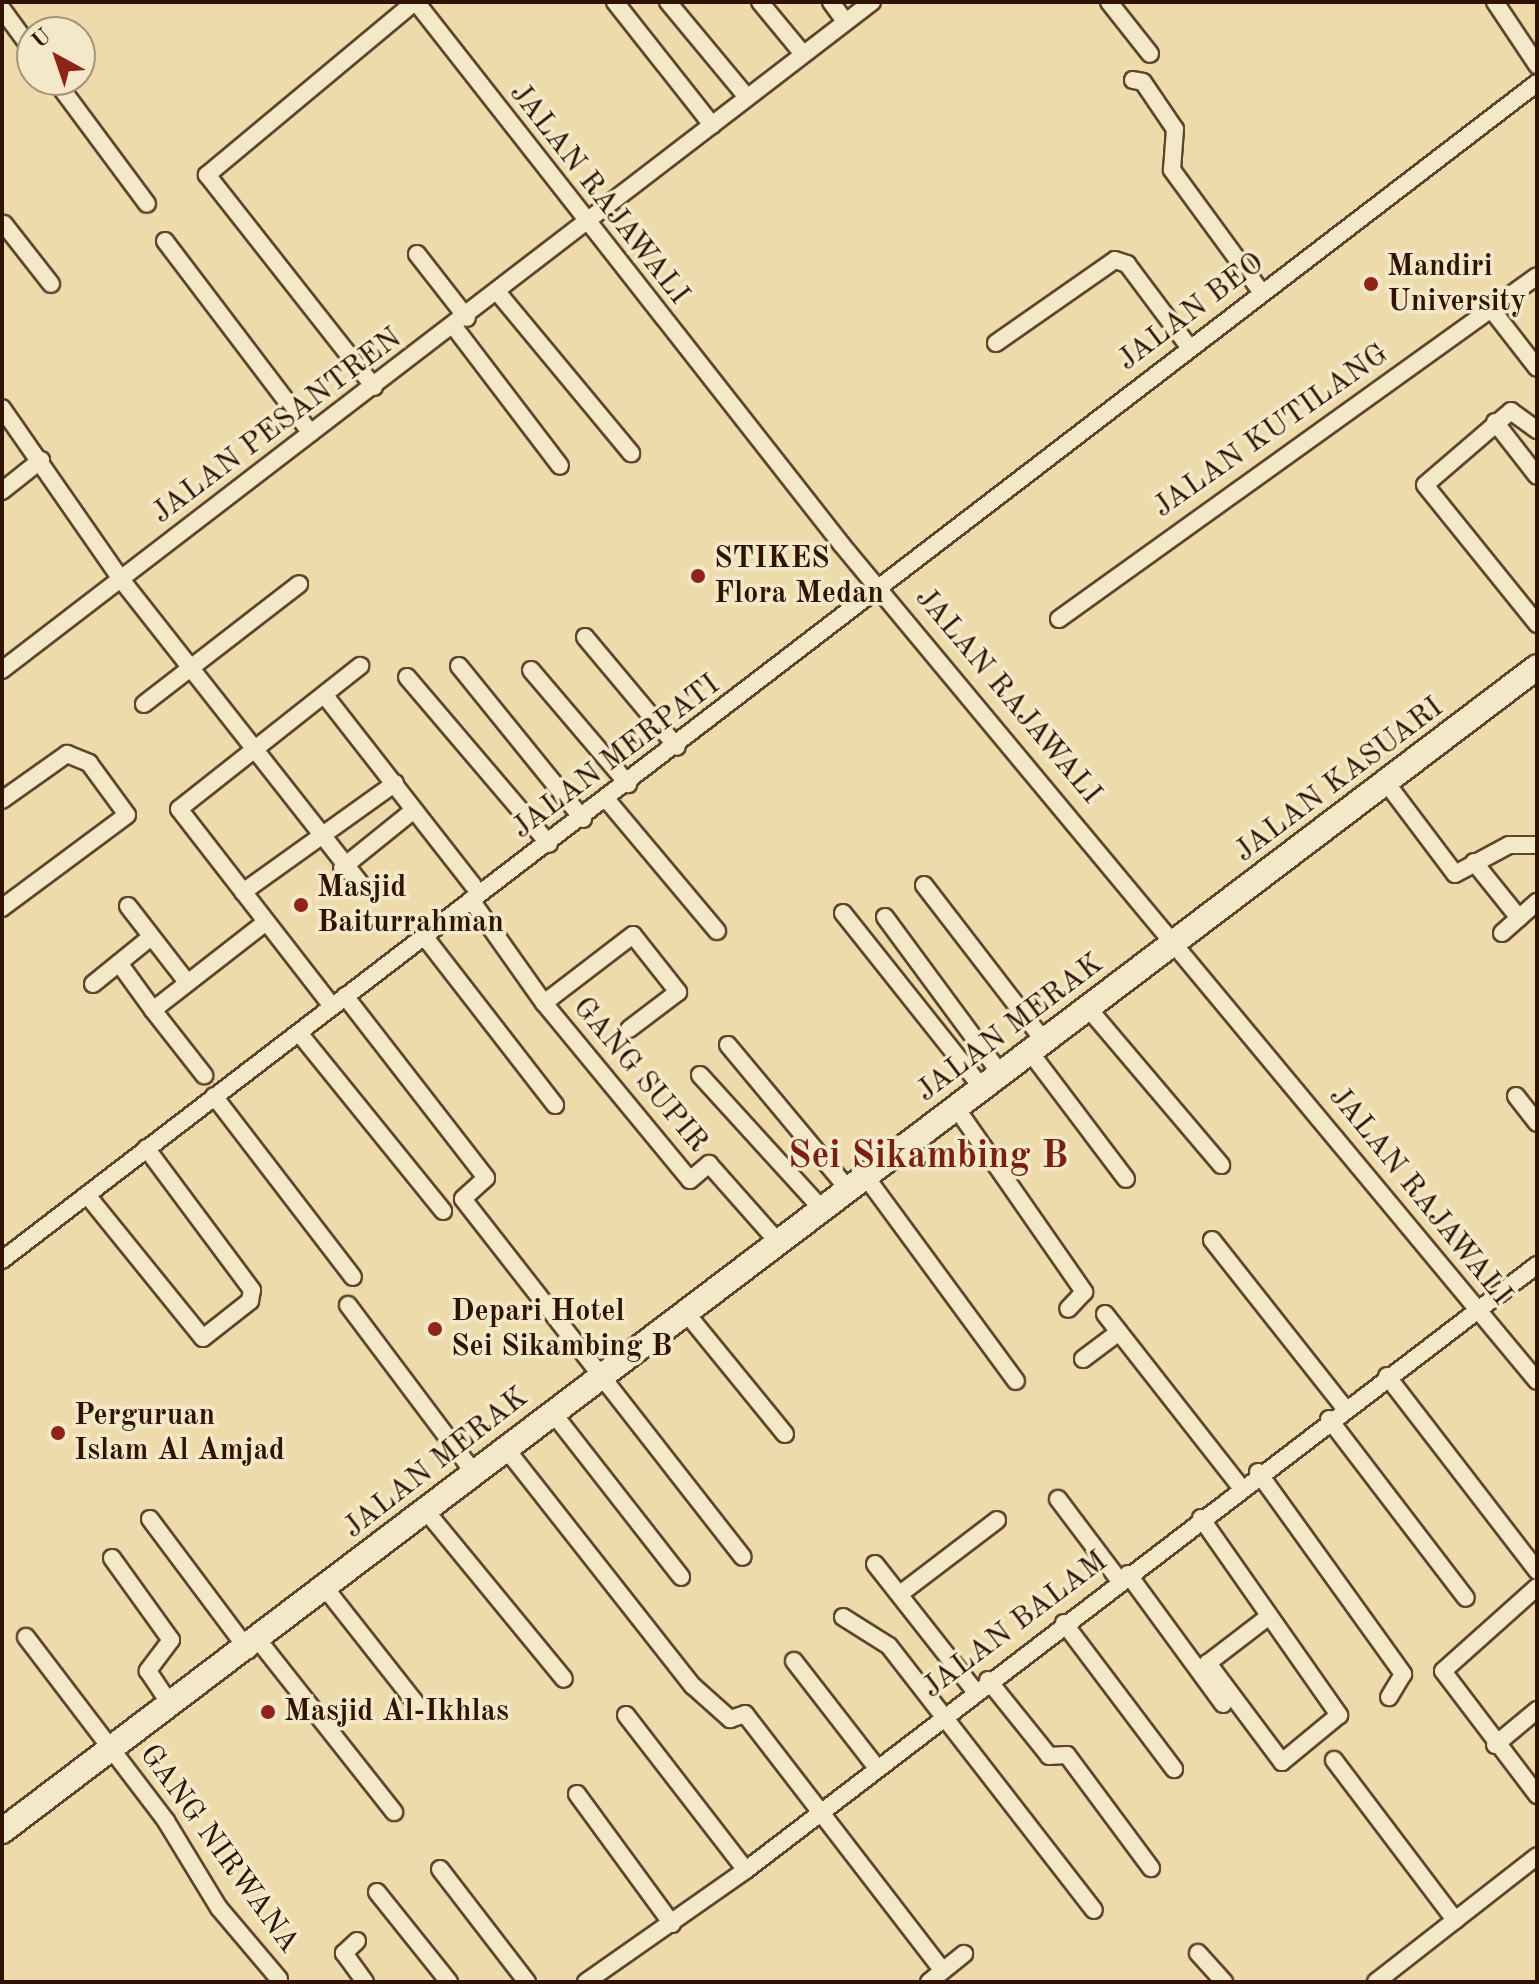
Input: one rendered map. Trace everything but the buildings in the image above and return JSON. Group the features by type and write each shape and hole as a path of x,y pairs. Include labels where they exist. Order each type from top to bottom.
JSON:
{"street":[{"name":"JALAN RAJAWALI","path":"415,2 585,227 1537,1381"},
{"path":"374,387 207,175 415,2"},
{"path":"615,2 712,125"},
{"path":"668,2 747,97"},
{"path":"760,2 803,54"},
{"path":"831,2 845,21"},
{"name":"JALAN PESANTREN","path":"2,670 311,433 499,294 872,2"},
{"path":"1109,2 1150,54"},
{"path":"1495,2 1537,65"},
{"path":"2,9 16,28"},
{"path":"1133,80 1143,82 1175,129 1172,170 1262,293"},
{"name":"JALAN BEO","path":"880,587 1537,83"},
{"path":"67,96 147,204"},
{"path":"3,223 51,284"},
{"path":"165,241 311,433"},
{"path":"417,254 560,466"},
{"path":"996,343 1115,260 1127,264 1189,347"},
{"name":"JALAN KUTILANG","path":"1059,619 1153,548 1537,276"},
{"path":"499,294 631,453"},
{"path":"1492,310 1537,368"},
{"path":"2,408 120,578 319,839 342,868 360,883"},
{"path":"1537,430 1517,411 1495,422 1425,485 1537,624"},
{"path":"1495,422 1537,476"},
{"path":"2,491 41,460"},
{"path":"144,704 299,584"},
{"name":"JALAN MERPATI","path":"2,1260 424,936 472,893 583,819 880,587"},
{"path":"585,637 677,747"},
{"path":"328,1001 179,811 326,697 360,666"},
{"path":"459,666 583,819"},
{"name":"JALAN KASUARI","path":"1178,943 1388,785 1537,667"},
{"path":"531,670 628,784"},
{"path":"407,677 549,844"},
{"name":"GANG SUPIR","path":"326,697 395,783 544,1003 690,1180 709,1164 778,1242"},
{"path":"2,800 67,754 89,763 127,815 2,908"},
{"path":"243,892 395,783"},
{"path":"1388,785 1455,874 1509,845 1537,845"},
{"path":"607,800 717,931"},
{"path":"342,868 414,810"},
{"path":"1474,862 1519,918"},
{"path":"924,885 1126,1179"},
{"path":"1502,933 1537,902"},
{"path":"128,906 187,982"},
{"path":"843,913 992,1081"},
{"path":"885,917 992,1081"},
{"path":"153,1010 266,922"},
{"path":"544,1003 633,935 678,992 629,1029"},
{"path":"424,936 555,1105"},
{"path":"93,984 151,937"},
{"name":"JALAN MERAK","path":"2,1831 172,1707 778,1242 1178,943"},
{"path":"119,963 204,1075"},
{"path":"345,996 486,1178 463,1199 743,1557"},
{"path":"1088,1008 1221,1165"},
{"path":"299,1033 443,1211"},
{"path":"728,1045 858,1184 1016,1381"},
{"path":"700,1075 823,1210"},
{"path":"214,1096 353,1277"},
{"path":"1516,1096 1537,1123"},
{"path":"957,1109 1084,1292 1068,1309"},
{"path":"87,1195 203,1338 250,1301 252,1290 146,1148"},
{"path":"1212,1240 1344,1407"},
{"name":"JALAN BALAM","path":"586,1982 746,1870 1258,1472 1537,1265"},
{"path":"348,1305 475,1474"},
{"path":"687,1314 785,1434"},
{"path":"1105,1314 1240,1486"},
{"path":"1083,1359 1119,1332"},
{"path":"1387,1376 1537,1571"},
{"path":"553,1413 681,1577"},
{"path":"1329,1419 1466,1598"},
{"path":"507,1450 693,1686 730,1719 745,1714 823,1811 936,1977 964,1954"},
{"path":"1258,1472 1403,1674 1389,1697"},
{"path":"1058,1499 1124,1577 1264,1761"},
{"path":"426,1511 564,1679"},
{"path":"1201,1518 1340,1718 1282,1762 1208,1663 1268,1617"},
{"path":"150,1519 394,1812"},
{"path":"900,1594 997,1520"},
{"path":"112,1558 171,1640 148,1671 172,1707"},
{"path":"875,1564 981,1685 1049,1756 1067,1755 1151,1868"},
{"path":"1537,1587 1444,1667 1495,1745 1537,1795"},
{"path":"326,1589 419,1707"},
{"path":"843,1617 881,1638 1094,1910"},
{"path":"1064,1623 1174,1769"},
{"name":"GANG NIRWANA","path":"26,1637 113,1751 219,1908 279,1979"},
{"path":"794,1661 877,1768"},
{"path":"1495,1745 1537,1710"},
{"path":"626,1715 746,1870"},
{"path":"1334,1760 1455,1920"},
{"path":"577,1794 672,1924"},
{"path":"1387,1979 1455,1920 1537,1856"},
{"path":"440,1869 527,1982"},
{"path":"377,1892 449,1982"},
{"path":"357,1941 344,1951 365,1982"},
{"path":"1198,1953 1224,1982"}],"place":[{"name":"Mandiri University","path":"1371,284"},
{"name":"STIKES Flora Medan","path":"698,576"},
{"name":"Masjid Baiturrahman","path":"301,905"},
{"name":"Depari Hotel Sei Sikambing B","path":"435,1329"},
{"name":"Perguruan Islam Al Amjad","path":"58,1433"},
{"name":"Masjid Al-Ikhlas","path":"268,1712"}],"district":[{"name":"Sei Sikambing B","path":"928,1158"}]}
